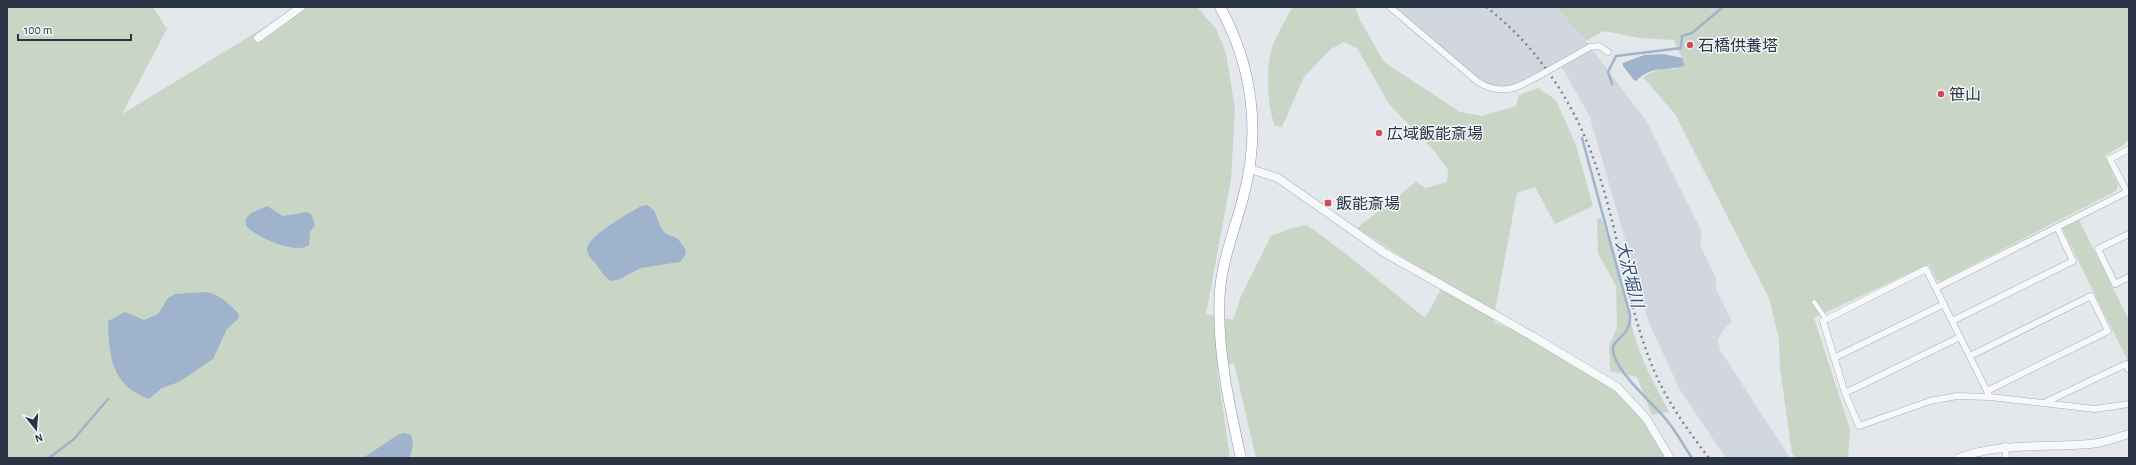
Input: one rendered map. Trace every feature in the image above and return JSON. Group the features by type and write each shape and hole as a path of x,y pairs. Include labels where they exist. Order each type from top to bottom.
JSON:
{"highway":[{"path":"1220,7 1237,42 1250,93 1253,132 1250,169 1222,272 1219,314 1229,396 1241,458"}],"street":[{"path":"258,38 301,7"},
{"path":"1390,7 1478,82 1485,87 1494,90 1505,90 1526,83 1590,47 1599,46 1608,52"},
{"path":"1936,288 2128,192 2110,159 2129,149"},
{"path":"1250,169 1278,178 1385,253 1617,387 1646,418 1670,458"},
{"path":"1952,321 2073,261 2057,227"},
{"path":"2129,234 2098,249 2115,284 2129,277"},
{"path":"1990,397 1926,269 1823,321 1845,393 1859,426 1943,398 1957,396 1990,397 2095,409 2129,404"},
{"path":"1970,356 2091,296 2103,320 2108,331 1987,391"},
{"path":"1814,302 1826,320"},
{"path":"1834,358 1944,304"},
{"path":"1845,393 1960,337"},
{"path":"2044,403 2126,364 2129,370"},
{"path":"1959,458 1984,450 2004,446 2091,444 2129,434"},
{"path":"2004,446 2006,458"}],"shaded area":[{"path":"1390,7 1556,7 1586,41 1647,122 1702,232 1700,245 1716,278 1716,289 1732,322 1723,330 1718,340 1720,350 1790,458 1726,458 1680,390 1649,323 1590,117 1560,64 1516,87 1485,87"}],"green space":[{"path":"7,7 153,7 167,29 122,114 298,7 1197,7 1216,29 1226,53 1235,109 1231,179 1206,314 1233,320 1241,296 1271,236 1292,228 1307,225 1345,253 1425,318 1444,284 1357,228 1416,182 1426,188 1447,182 1448,170 1435,152 1389,104 1357,48 1344,42 1331,49 1304,77 1282,127 1275,126 1272,118 1268,89 1269,61 1275,41 1292,7 1355,7 1360,20 1384,62 1460,112 1482,116 1516,106 1519,95 1538,88 1556,100 1576,145 1593,206 1555,224 1535,187 1517,193 1493,322 1532,336 1617,387 1633,402 1670,458 1256,458 1234,363 1217,368 1230,458 7,458"},
{"path":"1556,7 2129,7 2129,139 2123,145 2105,156 2118,184 2116,191 1941,281 1936,280 1929,264 1814,318 1850,429 1848,458 1795,458 1792,453 1780,368 1779,339 1769,298 1675,114 1643,77 1663,67 1673,69 1685,66 1674,40 1639,38 1604,31 1586,41"},
{"path":"1601,218 1615,261 1637,344 1649,374 1669,412 1652,415 1637,377 1610,371 1609,345 1617,328 1616,286 1598,253 1597,219"},
{"path":"2079,220 2129,320 2129,363 2062,228"}],"water":[{"path":"1664,54 1682,58 1685,66 1659,69 1642,76 1636,81 1623,66 1623,63 1644,55"},
{"path":"647,205 654,210 661,228 665,233 678,239 686,250 685,255 680,262 641,268 620,279 611,281 603,274 592,260 587,250 589,244 593,238 610,225 641,206"},
{"path":"267,206 283,216 307,212 312,215 315,225 310,232 309,245 303,248 286,246 258,235 246,226 246,218 251,213"},
{"path":"205,292 215,295 231,306 238,313 239,318 227,329 213,359 179,382 162,388 149,399 136,393 120,378 111,358 108,321 125,312 144,320 158,314 168,298 175,294"},
{"path":"405,433 411,435 413,441 409,458 363,458 399,434"}],"waterway":[{"path":"1612,84 1608,72 1616,56 1681,48 1682,36 1692,33 1723,7"},
{"name":"大沢堀川","path":"1582,138 1630,315 1628,328 1614,345 1613,349 1615,357 1619,366 1634,385 1668,422 1692,458"},
{"path":"49,458 74,439 108,399"}],"railway":[{"path":"1486,7 1504,22 1537,57 1564,96 1575,117 1594,160 1602,185 1634,313 1651,363 1669,401 1692,436 1709,458"}],"place":[{"name":"石橋供養塔","path":"1690,45"},
{"name":"笹山","path":"1941,94"},
{"name":"広域飯能斎場","path":"1379,133"},
{"name":"飯能斎場","path":"1328,203"}]}
